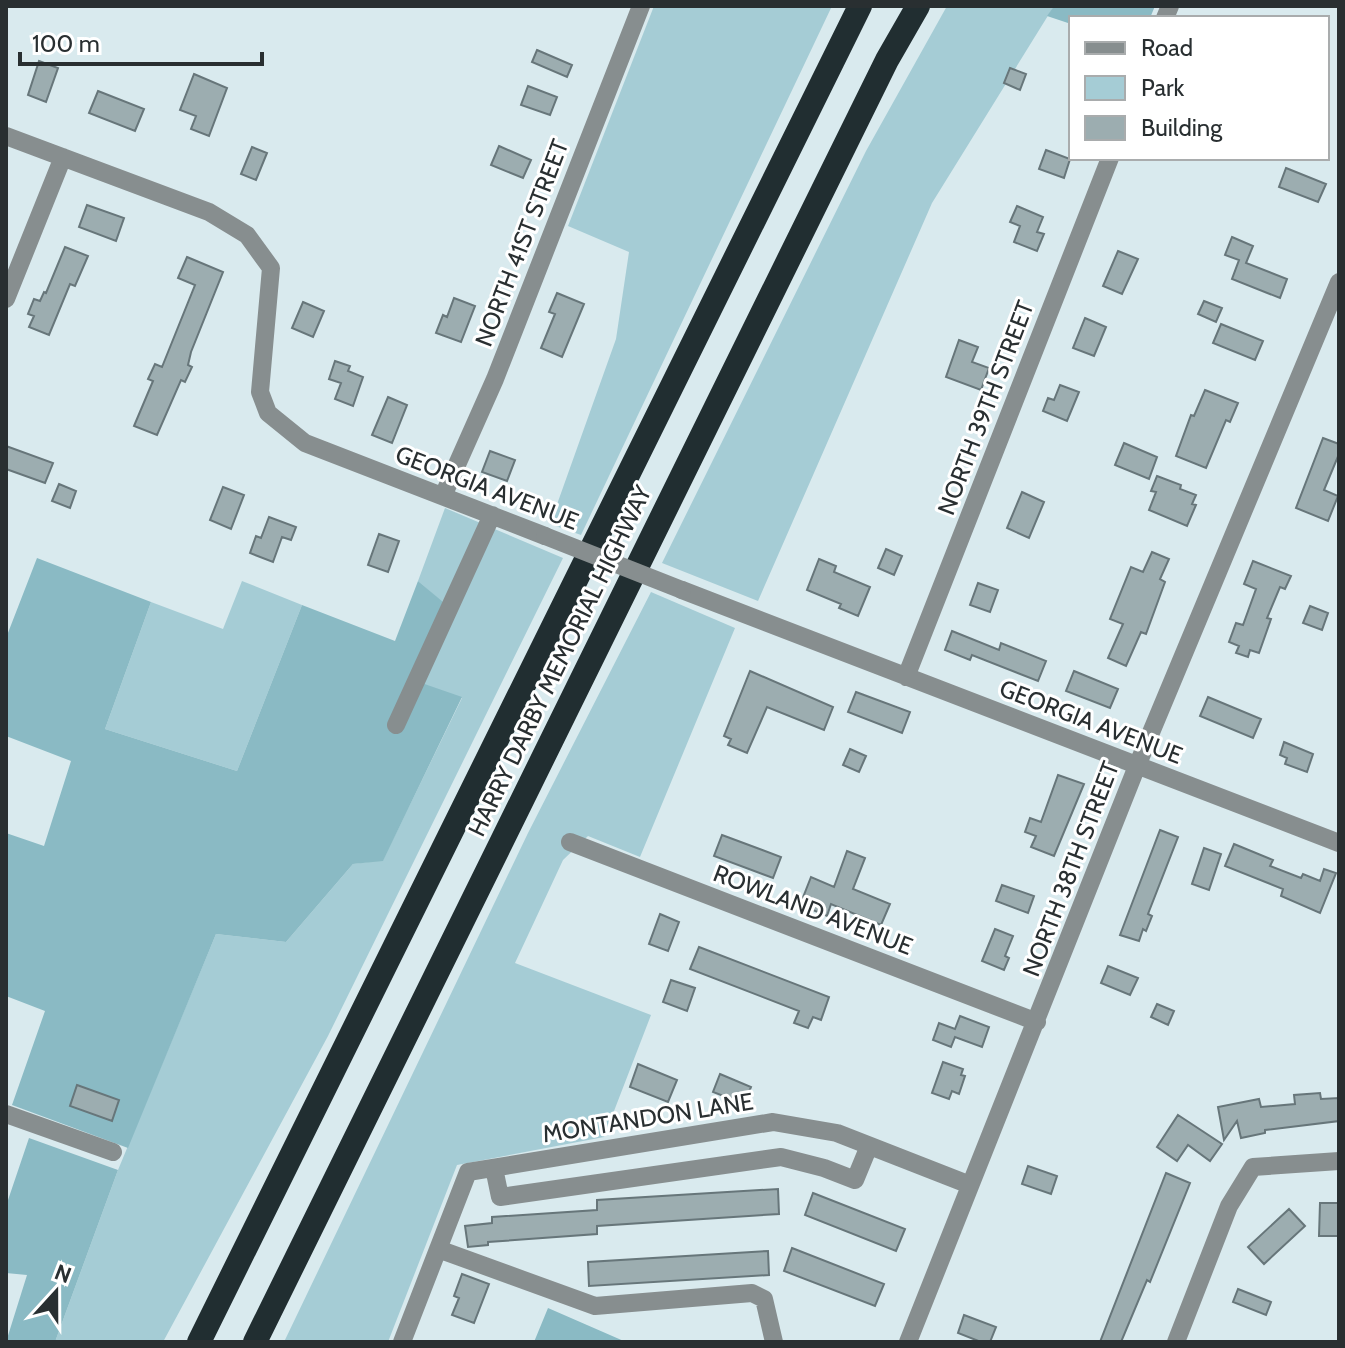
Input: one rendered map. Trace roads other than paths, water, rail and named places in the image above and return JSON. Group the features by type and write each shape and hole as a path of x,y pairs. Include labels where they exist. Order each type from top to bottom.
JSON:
{"highway":[{"name":"HARRY DARBY MEMORIAL HIGHWAY","path":"199,1342 860,6"},
{"name":"HARRY DARBY MEMORIAL HIGHWAY","path":"255,1342 887,60 918,6"},
{"path":"185,1342 266,1205"}],"street":[{"name":"NORTH 41ST STREET","path":"443,496 495,379 641,6"},
{"name":"GEORGIA AVENUE","path":"6,136 209,212 247,235 271,268 260,392 268,413 305,443 1339,843"},
{"path":"6,299 63,157"},
{"name":"NORTH 39TH STREET","path":"906,677 1109,160"},
{"name":"NORTH 38TH STREET","path":"908,1342 1137,766 1339,282"},
{"path":"396,725 492,515"},
{"name":"ROWLAND AVENUE","path":"570,842 1037,1022"},
{"path":"6,1114 113,1152"},
{"name":"MONTANDON LANE","path":"438,1249 468,1172 773,1122 837,1133 970,1185"},
{"path":"494,1168 500,1197 781,1157 855,1180 869,1146"},
{"path":"1176,1342 1229,1206 1253,1167 1339,1161"},
{"path":"402,1342 438,1249 595,1306 752,1293 764,1299 774,1342"}]}
